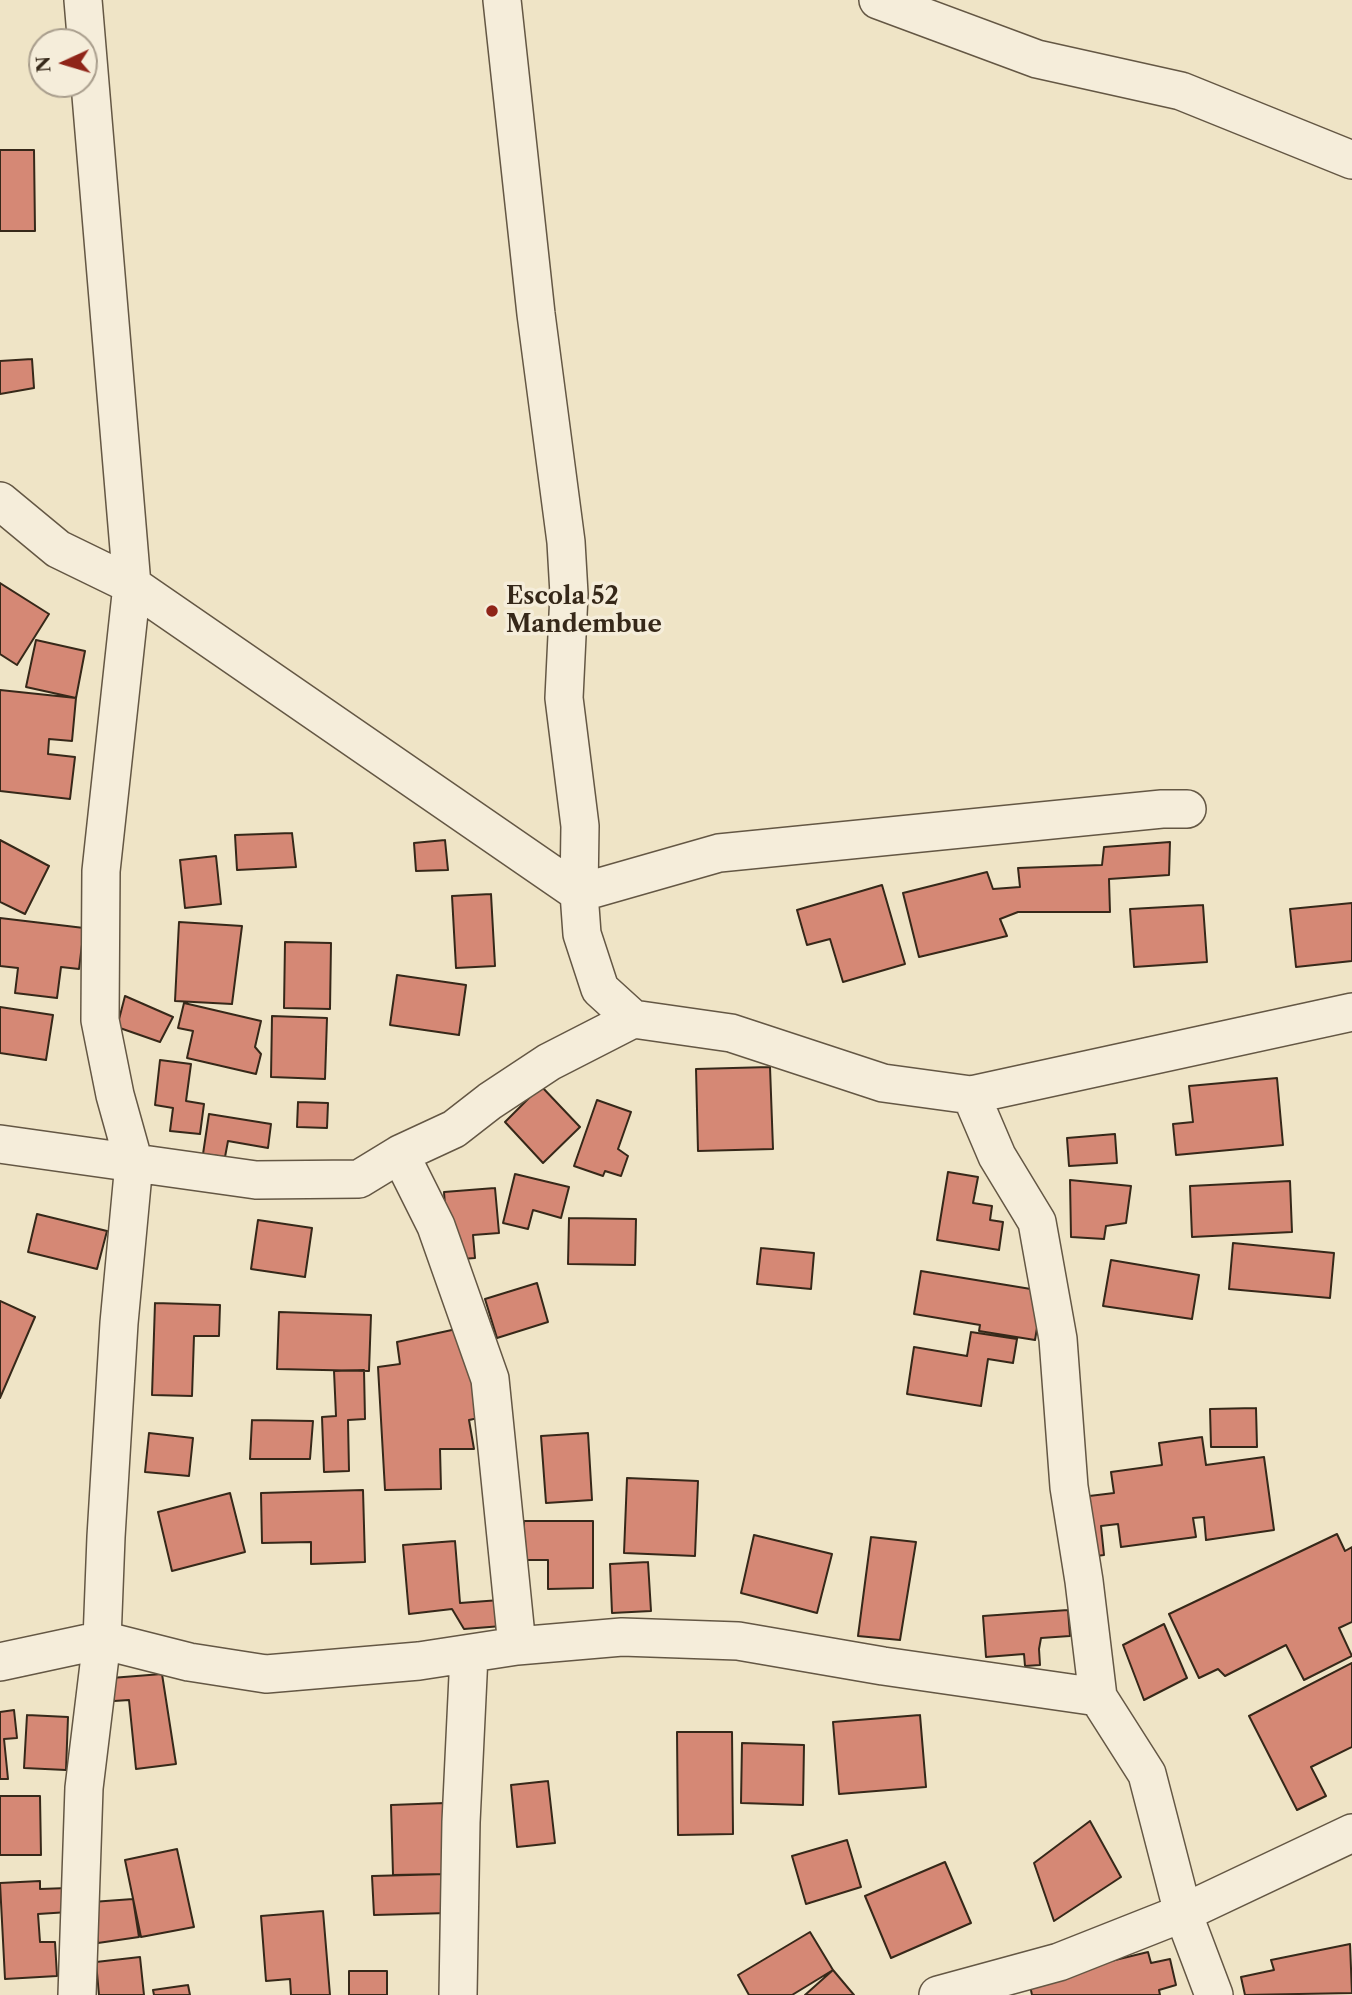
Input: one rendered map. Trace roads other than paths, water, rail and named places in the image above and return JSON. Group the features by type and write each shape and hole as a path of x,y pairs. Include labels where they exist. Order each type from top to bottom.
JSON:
{"street":[{"path":"77,1995 84,1788 102,1640 119,1323 134,1163 115,1095 100,1020 101,871 132,585 83,0"},
{"path":"502,0 538,328 566,542 569,594 564,698 580,826 579,893 582,934 600,989 634,1019 732,1033 884,1083 971,1095 1352,1012"},
{"path":"878,0 1037,59 1181,91 1352,160"},
{"path":"0,501 58,549 132,585 579,893"},
{"path":"579,893 719,853 1162,808 1186,809"},
{"path":"0,1144 256,1180 359,1179 400,1154 454,1129 490,1101 549,1062 634,1019"},
{"path":"971,1095 997,1156 1037,1222 1058,1339 1069,1487 1098,1697 1147,1774 1183,1913 1214,1995"},
{"path":"400,1154 436,1226 489,1379 517,1646"},
{"path":"0,1662 102,1640 189,1662 266,1674 622,1637 737,1641 883,1666 1098,1697"},
{"path":"458,1995 461,1822 469,1655"},
{"path":"938,1995 1059,1962 1183,1913 1352,1833"}],"place":[{"name":"Escola 52 Mandembue","path":"492,611"}]}
